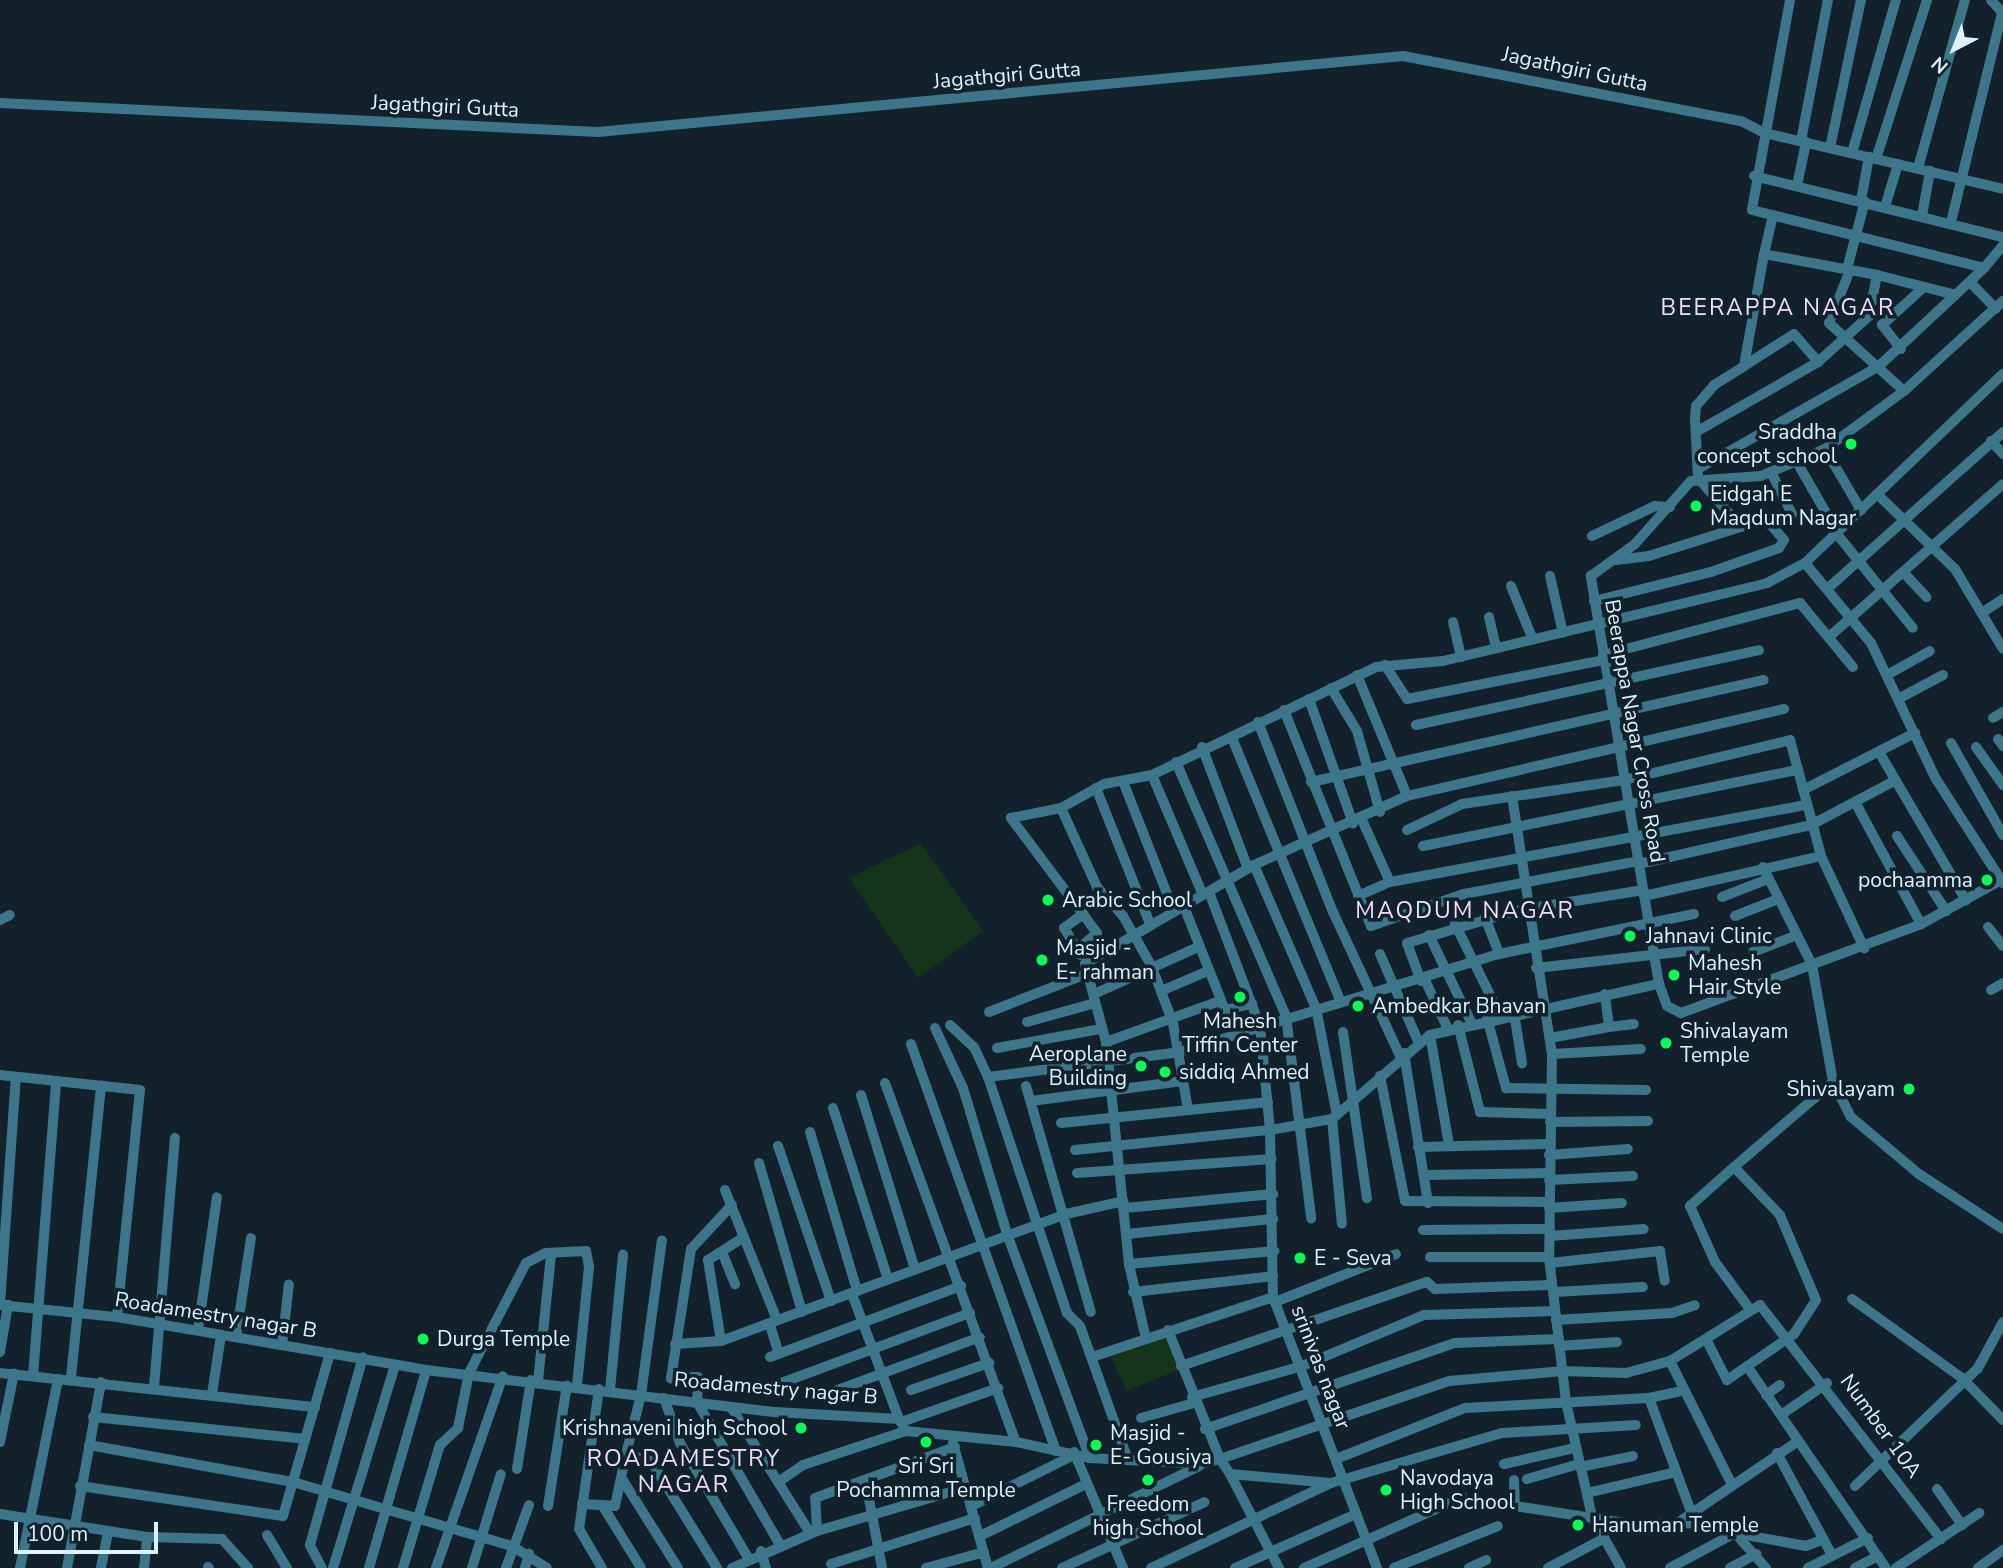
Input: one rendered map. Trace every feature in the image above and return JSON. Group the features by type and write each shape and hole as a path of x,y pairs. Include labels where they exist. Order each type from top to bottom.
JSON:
{"street":[{"path":"1790,0 1765,133 1754,176 1750,208 1772,220 1855,236 1984,268"},
{"path":"1797,186 1828,0"},
{"path":"1830,148 1861,0"},
{"path":"1852,153 1896,0"},
{"path":"1904,391 1852,337 1829,319 1848,270 1872,158 1927,0"},
{"path":"1917,169 1965,0"},
{"path":"1951,222 2003,12 1991,0"},
{"name":"Jagathgiri Gutta","path":"0,103 598,132 1403,56 1741,121 1765,133 2003,189"},
{"path":"1885,207 1898,164"},
{"path":"1922,216 1930,171"},
{"path":"1754,176 1951,222 2003,237"},
{"path":"1744,366 1772,220"},
{"name":"Beerappa Nagar Cross Road","path":"1659,984 1591,576 1616,560 1670,507 1698,473 1879,366 1901,349 1984,268 2003,245"},
{"path":"1765,254 1877,275 1956,295"},
{"path":"1696,432 1818,362 1852,337 1869,316 1877,275"},
{"path":"1698,473 1771,472 1795,458 1825,449 1904,391 1999,305 1970,282"},
{"path":"1882,325 1923,288"},
{"path":"1869,316 1882,325 1901,349"},
{"path":"1741,527 1698,473 1696,406 1744,366 1794,334 1818,362"},
{"path":"1078,950 1097,936 1011,818 1061,808 1096,788 1124,784 1152,775 1202,747 1233,738 1258,722 1385,665 1461,657 1740,592 1805,563 2003,374"},
{"path":"1827,589 1908,521 2003,432"},
{"path":"1991,441 2003,454"},
{"path":"1825,449 1861,510"},
{"path":"1795,458 1825,511"},
{"path":"1771,472 1792,514"},
{"path":"1830,636 1886,590 2003,484"},
{"path":"1877,494 1934,547 1983,612 2001,641"},
{"path":"1592,536 1655,506 1670,507"},
{"path":"1594,601 1711,572 1783,545 1770,521 1741,527 1649,556 1616,560"},
{"path":"1836,533 1861,559 1913,628"},
{"path":"1075,1150 1303,1127 1335,1117 1418,1041 1430,1034 1544,1004 1659,984 1667,1006 1681,1013 1921,925 2002,881 1915,733 1887,675 1853,618 1805,563"},
{"path":"1904,573 1926,597"},
{"path":"1550,576 1563,633"},
{"path":"1511,586 1533,640"},
{"path":"1983,612 2003,598"},
{"path":"1385,665 1407,698 1604,658 1794,603 1830,636 1853,667"},
{"path":"1489,617 1496,648"},
{"path":"1453,622 1461,657"},
{"path":"1416,725 1759,650"},
{"path":"1887,675 1930,650"},
{"path":"1898,699 1943,675"},
{"path":"1357,676 1398,762 1407,796"},
{"path":"1311,782 1367,766 1398,762 1614,717 1763,680"},
{"path":"1331,688 1357,731 1380,811"},
{"path":"1310,699 1357,821 1390,882"},
{"path":"989,1012 1086,969 1149,921 1206,894 1251,867 1307,845 1407,796 1619,751 1784,709"},
{"path":"1284,710 1330,834 1358,896 1376,927 1464,894 1638,862 1811,825 1896,780"},
{"path":"1258,722 1372,997 1402,1055 1428,1203"},
{"path":"1803,790 1915,733"},
{"path":"1233,738 1341,1002"},
{"path":"1407,830 1462,804 1624,780 1784,739 1795,745 1805,805 1821,856 1864,948"},
{"path":"1951,743 2003,835"},
{"path":"1202,747 1251,867 1316,1008 1335,1117 1342,1224"},
{"path":"1976,747 2003,785"},
{"path":"1879,752 1966,900"},
{"path":"1176,762 1230,881 1286,1016 1303,1127 1311,1218"},
{"path":"1423,846 1629,807 1798,770"},
{"name":"srinivas nagar","path":"1152,775 1206,894 1260,1026 1270,1130 1275,1251 1274,1299 1303,1366 1377,1568"},
{"path":"1124,784 1220,1001 1226,1011 1252,1003"},
{"path":"1096,788 1149,921"},
{"path":"1512,796 1531,945 1552,1054 1549,1260 1570,1432 1592,1516 1621,1568"},
{"path":"1855,802 1921,925"},
{"path":"1358,896 1390,882 1520,854 1634,837 1805,805"},
{"path":"1061,808 1097,887 1135,933 1151,965 1173,1023 1188,1110"},
{"path":"1897,836 1946,911"},
{"path":"1648,1121 1550,1118 1480,1112 1453,1027 1423,981 1405,946 1455,924 1485,916 1644,893 1821,856"},
{"path":"1763,867 1795,936 1812,965 1833,1082 1851,1117 1919,1174 2003,1229"},
{"path":"1722,897 1768,879"},
{"path":"1735,916 1778,899"},
{"path":"1083,914 1064,928 1086,969 1106,1042 1129,1264 1133,1292 1146,1339"},
{"path":"988,1077 1107,1066 1180,1052 1286,1016 1372,997 1531,945 1695,914"},
{"path":"1485,916 1499,954"},
{"path":"1455,924 1500,1015"},
{"path":"1988,927 2003,946"},
{"path":"1429,935 1471,1022"},
{"path":"1753,952 1795,936"},
{"path":"1027,1021 1094,999 1151,965 1198,947"},
{"path":"1536,968 1705,948"},
{"path":"1380,954 1418,1041"},
{"path":"1161,991 1208,971"},
{"path":"1991,990 2003,983"},
{"path":"1605,994 1609,1027"},
{"path":"1106,1042 1173,1023 1220,1001"},
{"path":"1514,1013 1522,1063"},
{"path":"1487,1018 1503,1086 1646,1090"},
{"path":"1550,1038 1634,1024"},
{"path":"950,1025 974,1047 988,1077 1067,1313 1092,1357 1128,1460"},
{"path":"935,1028 963,1088 1007,1234 1090,1458"},
{"path":"997,1048 1101,1029"},
{"path":"1343,1031 1355,1100 1367,1199"},
{"path":"1430,1034 1450,1145"},
{"path":"911,1044 1056,1451"},
{"path":"1552,1054 1641,1049"},
{"path":"0,1075 140,1090 117,1317"},
{"path":"1380,1076 1401,1197 1428,1203 1622,1203"},
{"path":"0,1352 16,1078"},
{"path":"33,1376 36,1308 56,1081"},
{"path":"1031,1101 1183,1081"},
{"path":"1749,1308 1715,1262 1690,1206 1833,1082"},
{"path":"885,1083 980,1337 1016,1442"},
{"path":"71,1377 102,1086"},
{"path":"1026,1086 1066,1214 1091,1312"},
{"path":"861,1095 915,1269"},
{"path":"1061,1123 1268,1102"},
{"path":"832,1108 888,1279"},
{"path":"810,1132 862,1320 902,1424"},
{"path":"153,1387 161,1325 175,1138"},
{"path":"1418,1147 1450,1145 1549,1150 1628,1149"},
{"path":"778,1146 831,1301"},
{"path":"1077,1173 1121,1172 1271,1159"},
{"path":"759,1163 802,1312"},
{"path":"1707,1341 1727,1380 1788,1338 1817,1292 1780,1215 1734,1167"},
{"path":"1424,1175 1633,1176"},
{"path":"725,1190 774,1323 774,1356 862,1320 961,1286"},
{"path":"676,1344 722,1341 980,1243 1066,1214 1124,1204 1273,1194"},
{"path":"198,1330 217,1197"},
{"path":"732,1205 691,1249 671,1378 698,1377 697,1402 779,1543"},
{"path":"1126,1234 1273,1219"},
{"path":"1423,1230 1550,1233 1644,1229"},
{"path":"722,1341 708,1259 744,1237"},
{"path":"236,1337 251,1238"},
{"path":"582,1504 604,1508 615,1506 641,1395 662,1240"},
{"path":"402,1568 440,1445 458,1428 469,1373 526,1263 551,1255 586,1251 589,1267 572,1385 548,1506"},
{"path":"1129,1264 1275,1251"},
{"path":"1430,1257 1549,1260 1660,1251 1665,1281"},
{"path":"722,1252 735,1285"},
{"path":"1092,1357 1168,1330 1274,1299 1396,1254"},
{"path":"517,1469 535,1380 551,1255"},
{"path":"602,1568 579,1529 605,1390 624,1255"},
{"path":"1133,1292 1273,1276"},
{"path":"1181,1366 1289,1333 1427,1282 1434,1289 1643,1287"},
{"path":"282,1345 289,1284"},
{"path":"1852,1299 1962,1378 2003,1420"},
{"name":"Roadamestry nagar B","path":"3,1305 117,1317 363,1357 426,1370 503,1376 697,1402 902,1424 1016,1442 1090,1458 1201,1464 1449,1381 1563,1371 1626,1373 1670,1362 1707,1341 1749,1308"},
{"path":"1141,1418 1303,1366 1424,1315 1672,1313 1695,1305"},
{"name":"Number 10A","path":"1749,1308 1760,1305 1827,1383 1883,1464 1941,1539"},
{"path":"776,1385 970,1312"},
{"path":"1855,1486 1883,1464 1962,1378 1978,1368 2003,1322"},
{"path":"1168,1330 1205,1429 1279,1568"},
{"path":"212,1394 221,1335"},
{"path":"827,1394 880,1372 980,1337"},
{"path":"1205,1429 1314,1396 1455,1343 1617,1342"},
{"path":"80,1486 283,1516 330,1353"},
{"path":"322,1568 310,1545 363,1357"},
{"path":"1670,1362 1731,1483"},
{"path":"911,1390 989,1363"},
{"path":"332,1568 356,1499 395,1365"},
{"path":"1746,1366 1868,1538 1886,1568"},
{"path":"369,1568 426,1370"},
{"path":"0,1373 58,1379 71,1377 314,1407"},
{"path":"0,1443 14,1373"},
{"path":"436,1568 503,1376"},
{"path":"20,1568 33,1520 58,1379"},
{"path":"66,1568 101,1382"},
{"path":"1781,1415 1827,1383"},
{"path":"1766,1395 1780,1385"},
{"path":"778,1482 803,1465 998,1388"},
{"path":"1336,1459 1465,1408 1649,1398 1683,1391"},
{"path":"664,1398 680,1443 749,1559"},
{"path":"1649,1398 1692,1514"},
{"path":"732,1406 778,1482 814,1532"},
{"path":"93,1418 305,1439"},
{"path":"1150,1568 1331,1483 1502,1433 1570,1432 1636,1425"},
{"path":"951,1433 990,1568 1101,1518 1201,1464"},
{"path":"1679,1522 1731,1483 1798,1441"},
{"path":"89,1445 293,1482 356,1499 418,1522 512,1546 529,1554 547,1568"},
{"path":"814,1532 815,1498 866,1483 955,1447"},
{"path":"1504,1464 1574,1448"},
{"path":"1777,1452 1832,1555"},
{"path":"626,1454 657,1467 717,1568"},
{"path":"972,1506 1073,1454 1123,1568"},
{"path":"1527,1479 1633,1456"},
{"path":"1587,1493 1676,1472"},
{"path":"472,1568 484,1540 501,1474"},
{"path":"1230,1474 1331,1483"},
{"path":"622,1479 678,1568"},
{"path":"1514,1480 1515,1506 1631,1524 1718,1523 1735,1533 1766,1568"},
{"path":"866,1483 882,1568"},
{"path":"980,1536 1086,1484"},
{"path":"732,1568 779,1543 967,1487"},
{"path":"1937,1489 1962,1525"},
{"path":"1304,1568 1366,1537 1463,1497"},
{"path":"1062,1568 1205,1502"},
{"path":"506,1568 528,1505"},
{"path":"604,1508 641,1568"},
{"path":"1896,1568 1979,1513"},
{"path":"0,1514 147,1537 222,1539 248,1568"},
{"path":"1235,1568 1356,1514"},
{"path":"831,1564 975,1518"},
{"path":"1394,1568 1497,1526"},
{"path":"101,1568 108,1531"},
{"path":"1670,1568 1735,1533 1806,1546 1824,1539"},
{"path":"267,1535 287,1568"},
{"path":"144,1568 147,1537"},
{"path":"1548,1568 1605,1538"},
{"path":"1808,1568 1868,1538"},
{"path":"1978,1568 2003,1550"},
{"path":"761,1551 766,1568"},
{"path":"926,1568 984,1552"},
{"path":"525,1568 529,1554"},
{"path":"1730,1568 1756,1554"},
{"path":"1855,1568 1878,1556"},
{"path":"1469,1568 1486,1560"}],"green space":[{"path":"921,843 983,931 918,978 849,878"},
{"path":"1167,1334 1178,1370 1127,1391 1110,1355"}],"place":[{"name":"Sraddha concept school","path":"1851,444"},
{"name":"Eidgah E Maqdum Nagar","path":"1696,506"},
{"name":"pochaamma","path":"1987,880"},
{"name":"Arabic School","path":"1048,900"},
{"name":"Jahnavi Clinic","path":"1630,936"},
{"name":"Masjid - E- rahman","path":"1042,960"},
{"name":"Mahesh Hair Style","path":"1674,975"},
{"name":"Mahesh Tiffin Center","path":"1240,997"},
{"name":"Ambedkar Bhavan","path":"1358,1006"},
{"name":"Shivalayam Temple","path":"1666,1043"},
{"name":"Aeroplane Building","path":"1141,1066"},
{"name":"siddiq Ahmed","path":"1165,1072"},
{"name":"Shivalayam","path":"1909,1089"},
{"name":"E - Seva","path":"1300,1258"},
{"name":"Durga Temple","path":"423,1339"},
{"name":"Krishnaveni high School","path":"801,1428"},
{"name":"Sri Sri Pochamma Temple","path":"926,1442"},
{"name":"Masjid - E- Gousiya","path":"1096,1445"},
{"name":"Freedom high School","path":"1148,1480"},
{"name":"Navodaya High School","path":"1386,1490"},
{"name":"Hanuman Temple","path":"1578,1525"}],"district":[{"name":"BEERAPPA NAGAR","path":"1778,308"},
{"name":"MAQDUM NAGAR","path":"1465,911"},
{"name":"ROADAMESTRY NAGAR","path":"684,1472"}]}
